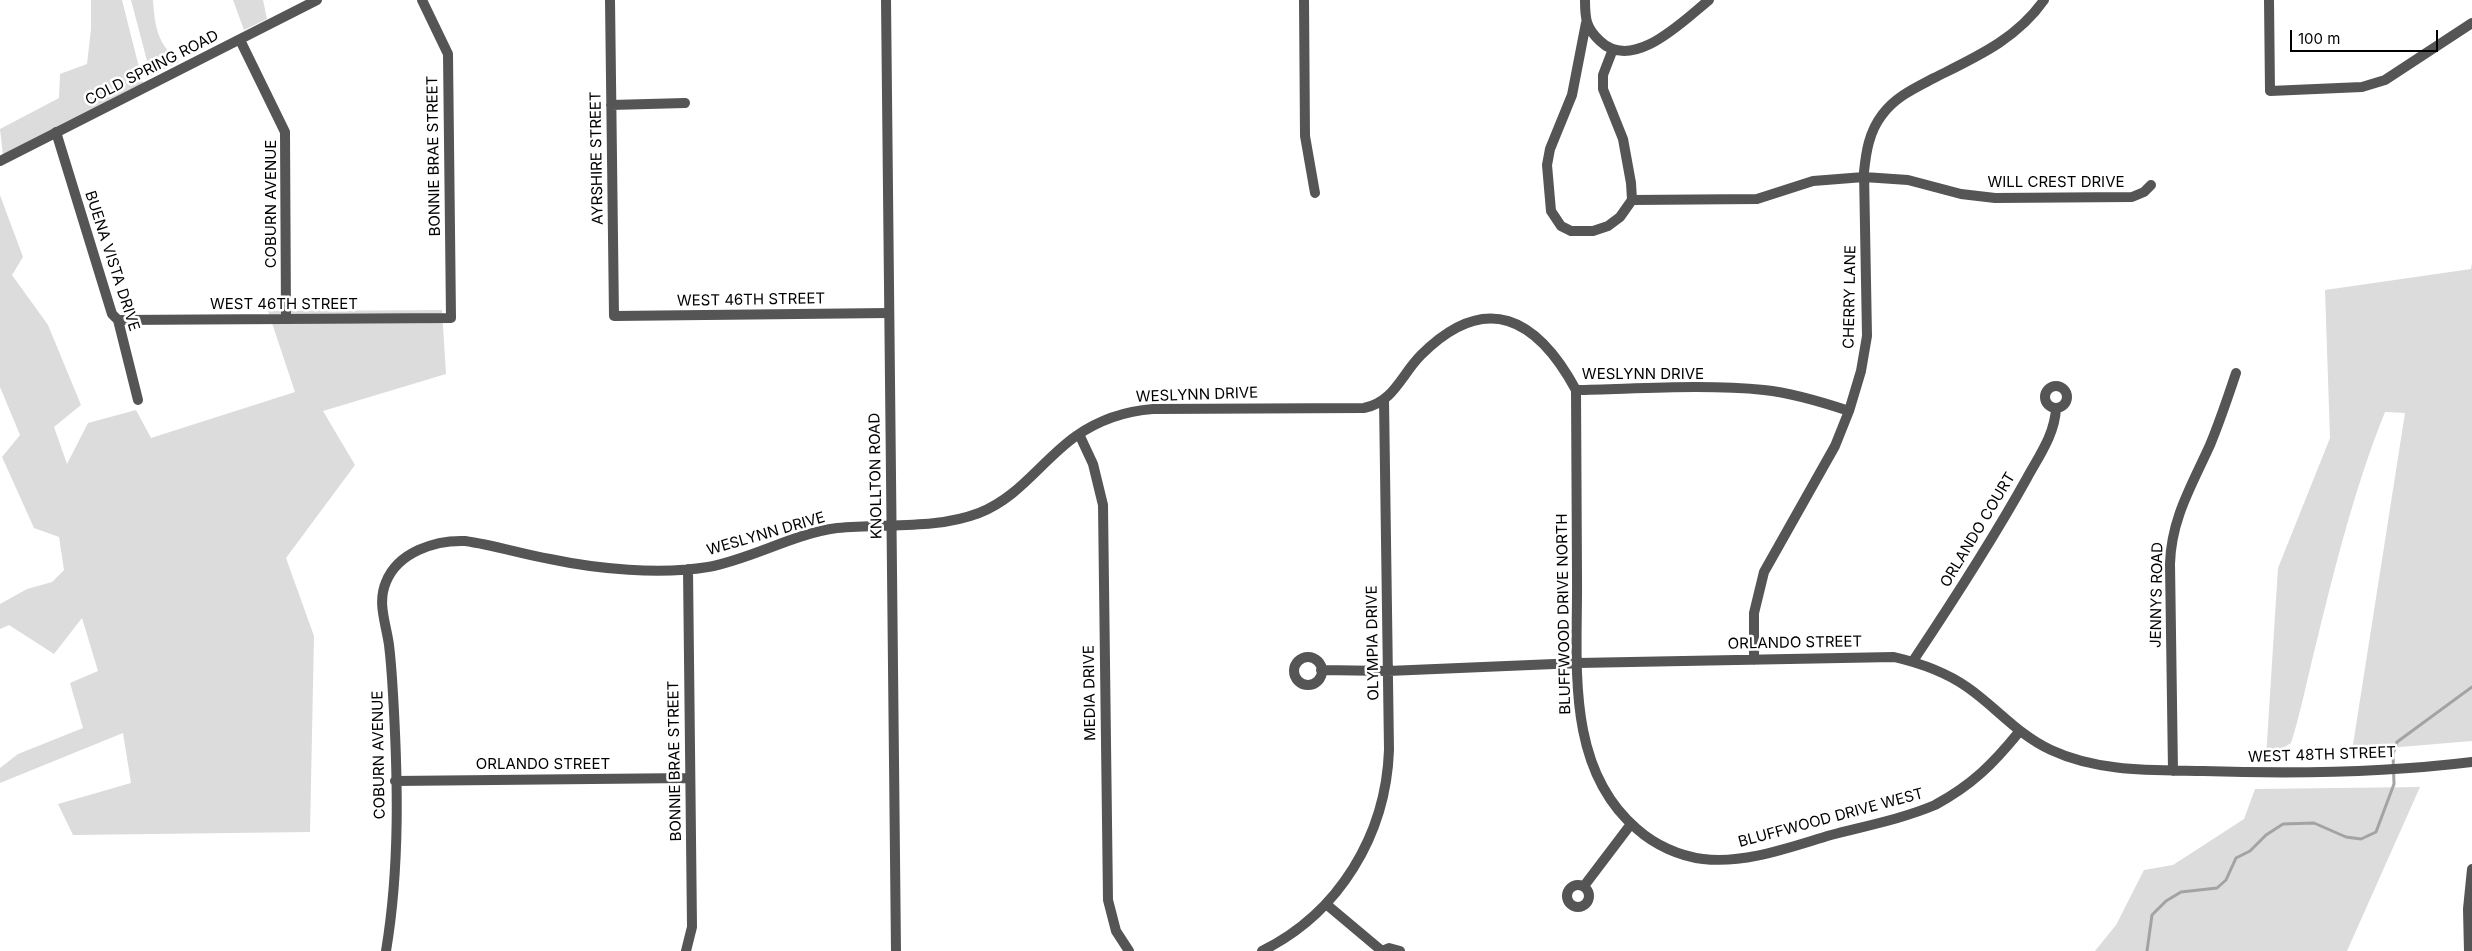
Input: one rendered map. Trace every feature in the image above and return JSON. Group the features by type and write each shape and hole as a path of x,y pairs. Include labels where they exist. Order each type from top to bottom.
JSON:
{"street":[{"name":"COLD SPRING ROAD","path":"0,161 317,0"},
{"name":"BONNIE BRAE STREET","path":"422,0 448,54 451,318"},
{"name":"AYRSHIRE STREET","path":"610,0 614,316"},
{"name":"KNOLLTON ROAD","path":"886,0 896,951"},
{"path":"1304,0 1305,136 1315,193"},
{"path":"1585,0 1586,23 1572,96 1548,156 1547,170 1551,211 1558,223 1566,229 1593,231 1608,226 1620,217 1632,200 1623,138 1603,89 1603,75 1613,49"},
{"path":"1586,23 1602,43 1613,49 1636,50 1656,42 1709,0"},
{"name":"CHERRY LANE","path":"1754,660 1754,613 1764,572 1824,467 1850,411 1861,372 1867,336 1864,177 1870,136 1879,119 1891,105 1906,93 2006,40 2027,22 2044,0"},
{"path":"2269,0 2270,90 2362,87 2381,81 2472,23"},
{"name":"COBURN AVENUE","path":"240,40 285,132 286,319"},
{"path":"611,105 685,103"},
{"name":"BUENA VISTA DRIVE","path":"56,132 112,314 118,320 138,400"},
{"name":"WILL CREST DRIVE","path":"1632,200 1757,199 1814,181 1864,177 1908,180 1961,194 1995,198 2132,197 2144,192 2151,185"},
{"name":"WEST 46TH STREET","path":"614,316 890,313"},
{"name":"WEST 46TH STREET","path":"118,320 451,318"},
{"name":"WESLYNN DRIVE","path":"398,564 424,548 447,541 460,541 571,563 621,568 688,569 738,560 819,532 892,524 940,523 962,519 987,509 1017,490 1079,434 1104,421 1144,410 1364,408 1384,400 1394,391 1409,369 1427,349 1441,338 1479,319 1493,318 1520,325 1554,357 1576,390 1685,388 1764,390 1803,397 1850,411"},
{"name":"JENNYS ROAD","path":"2172,771 2170,564 2172,537 2178,510 2210,444 2236,373"},
{"name":"BLUFFWOOD DRIVE NORTH","path":"1576,390 1580,717 1589,755 1606,794 1617,810 1631,824"},
{"name":"OLYMPIA DRIVE","path":"1262,951 1298,929 1326,904 1360,858 1375,825 1382,803 1388,758 1384,400"},
{"name":"ORLANDO COURT","path":"1913,661 2011,508 2049,437 2055,422 2056,408"},
{"name":"MEDIA DRIVE","path":"1079,434 1093,464 1103,505 1108,900 1116,931 1129,951"},
{"name":"COBURN AVENUE","path":"386,951 394,889 396,780 392,678 382,603 386,580 398,564"},
{"name":"BONNIE BRAE STREET","path":"686,951 692,927 688,569"},
{"name":"ORLANDO STREET","path":"1321,670 1388,671 1578,663 1882,656 1930,666 1966,686 2019,732 2051,750 2086,763 2118,768 2172,771"},
{"name":"BLUFFWOOD DRIVE WEST","path":"1631,824 1661,846 1694,857 1731,860 1761,854 1935,805 1959,792 1983,773 2019,732"},
{"name":"WEST 48TH STREET","path":"2172,771 2260,773 2337,771 2472,762"},
{"name":"ORLANDO STREET","path":"396,780 690,778"},
{"path":"1584,886 1631,824"},
{"path":"2469,951 2468,908 2472,869"},
{"path":"1326,904 1382,951 1394,948 1400,951"}],"shaded area":[{"path":"91,0 122,0 143,83 3,155 0,129 59,98 60,74 87,64 91,29"},
{"path":"131,0 153,0 158,34 166,48 179,62 151,76"},
{"path":"233,0 263,0 267,19 244,30"},
{"path":"0,195 23,257 12,275 48,325 81,405 54,427 67,464 88,423 136,410 151,438 295,392 268,311 442,310 446,374 323,411 355,465 286,558 314,636 310,832 73,835 58,804 131,783 123,733 0,783 0,768 18,754 83,728 70,683 98,671 82,618 54,654 9,625 0,629 0,604 27,589 52,582 64,570 59,537 34,528 2,457 20,435 0,387"},
{"path":"2472,263 2472,741 2352,751 2405,413 2385,412 2352,507 2291,743 2266,758 2278,568 2330,438 2325,290 2471,269"},
{"path":"2420,787 2347,951 2095,951 2116,925 2144,870 2173,865 2244,819 2255,789"}],"waterway":[{"path":"2147,951 2152,915 2166,901 2181,892 2217,888 2226,880 2236,858 2250,851 2266,835 2283,824 2314,823 2346,837 2361,839 2376,832 2394,784 2393,754 2397,742 2472,687"}]}
